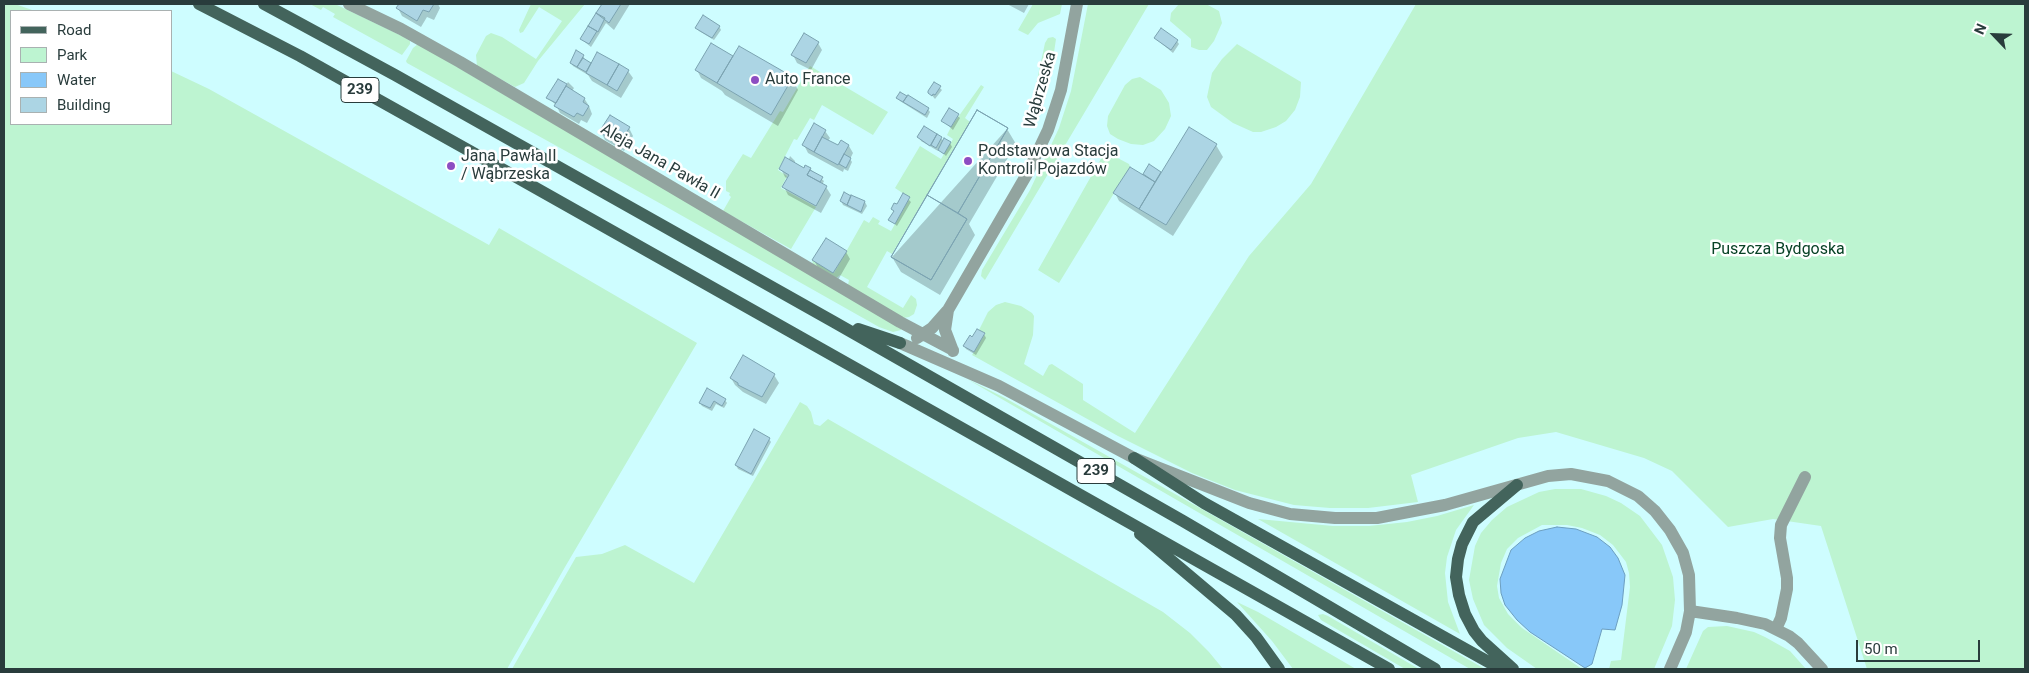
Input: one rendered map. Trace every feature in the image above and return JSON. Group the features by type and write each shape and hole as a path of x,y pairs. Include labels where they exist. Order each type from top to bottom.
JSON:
{"main road":[{"name":"239","path":"199,4 300,56 1389,669"},
{"name":"239","path":"264,4 395,75 752,275 1192,526 1435,669"},
{"path":"834,322 900,343"},
{"path":"1134,458 1204,503 1501,669"},
{"path":"1513,669 1482,641 1474,631 1462,604 1456,577 1462,544 1473,522 1517,485"},
{"path":"1113,512 1236,615 1256,637 1278,669"}],"street":[{"name":"Aleja Jana Pawła II","path":"349,4 401,29 460,62 611,152 953,350"},
{"name":"Wąbrzeska","path":"900,343 923,334 948,310 1027,174 1048,130 1061,90 1077,4"},
{"name":"Wąbrzeska","path":"948,310 945,330 962,369"},
{"path":"900,343 999,386 1134,458 1249,503 1290,514 1334,518 1378,518 1444,505 1548,476 1578,474 1608,481 1638,496 1662,519 1683,553 1688,575 1690,611 1686,632 1670,669"},
{"path":"1776,629 1781,618 1787,589 1780,538 1781,525 1805,477"},
{"path":"1690,611 1749,620 1776,629 1806,650 1822,669"}],"green space":[{"path":"4,4 15,4 32,10 10,10 10,125 172,125 172,71 209,89 489,245 499,228 697,343 507,669 4,669"},
{"path":"310,4 335,4 402,36 410,41 410,44 402,55 333,17 335,14 323,7 321,10"},
{"path":"531,4 585,4 538,61 524,83 515,87 477,66 476,55 486,36 491,33 502,37 536,59 562,21 539,7 523,32 520,33 519,30"},
{"path":"1033,4 1062,4 1060,14 1038,23 1028,35 1018,30"},
{"path":"1088,4 1149,4 985,280 981,276 982,270 1030,190 1059,128 1071,91"},
{"path":"1179,4 1206,4 1219,11 1222,23 1214,41 1207,50 1191,47 1191,39 1170,21 1171,13"},
{"name":"Puszcza Bydgoska","path":"1416,4 2025,4 2025,669 1867,669 1821,526 1773,519 1728,527 1672,471 1644,458 1556,432 1518,438 1411,475 1418,502 1368,508 1330,508 1294,505 1235,490 1192,473 1118,436 972,355 985,334 979,330 988,312 996,305 1005,302 1021,306 1034,316 1033,335 1024,364 1043,376 1049,365 1052,364 1083,384 1083,400 1135,433 1249,256 1311,184"},
{"path":"1053,37 1056,39 1053,59 1040,108 1031,108 1045,43 1048,38"},
{"path":"418,44 901,328 901,330 893,332 879,327 407,63 406,61 413,48"},
{"path":"1237,44 1301,82 1300,97 1295,110 1286,121 1276,127 1261,132 1253,132 1233,123 1211,107 1207,97 1212,73 1222,59"},
{"path":"810,66 888,112 873,135 822,105 814,120 810,118 797,140 794,139 778,170 787,176 781,188 816,207 791,249 723,211 731,197 730,193 726,191 726,181 743,154 751,158 780,111 783,112"},
{"path":"1140,77 1161,90 1169,103 1171,116 1165,129 1154,141 1143,145 1131,144 1118,139 1110,134 1107,126 1108,116 1125,85 1132,79"},
{"path":"981,85 984,87 965,118 970,122 892,254 887,251 867,287 903,308 911,295 916,299 917,305 914,314 903,318 848,285 849,280 840,275 836,278 813,264 812,260 834,273 864,220 869,223 873,217 880,221 878,224 891,231 910,198 895,188 920,146 941,159 953,139 947,135 951,127"},
{"path":"1110,154 1129,164 1130,167 1059,283 1038,270 1102,157"},
{"path":"967,379 1005,398 1485,669 1470,669"},
{"path":"800,402 807,406 811,412 814,424 820,426 828,419 1163,612 1190,633 1223,669 512,669 576,557 602,554 625,545 694,583"},
{"path":"1555,489 1581,489 1606,496 1621,503 1640,516 1662,545 1673,577 1675,600 1672,626 1654,669 1609,669 1611,661 1621,660 1630,587 1629,573 1626,562 1613,545 1600,535 1582,528 1567,525 1542,525 1518,538 1507,549 1501,563 1497,586 1499,598 1508,614 1522,628 1582,669 1537,669 1507,648 1484,625 1473,599 1469,580 1475,546 1481,533 1507,507 1539,492"},
{"path":"1474,505 1456,530 1447,557 1445,573 1448,602 1460,634 1258,519 1333,526 1369,526 1407,522 1437,516"},
{"path":"1237,602 1258,612 1356,669 1293,669 1272,641"},
{"path":"1323,614 1419,669 1405,669 1321,620 1318,615"},
{"path":"1727,626 1754,632 1765,637 1790,651 1806,669 1686,669 1703,631 1708,627"}],"water":[{"path":"1557,527 1576,529 1597,537 1610,547 1618,558 1625,575 1622,605 1615,630 1602,629 1592,664 1585,668 1530,632 1505,605 1501,593 1500,579 1511,550 1525,538 1539,531"}],"building":[{"path":"399,4 434,4 429,12 423,10 417,21 396,8"},
{"path":"602,4 621,4 609,23 596,13"},
{"path":"596,13 605,18 598,32 588,26"},
{"path":"703,15 720,26 712,38 695,28"},
{"path":"588,26 597,31 589,44 580,39"},
{"path":"1161,28 1178,40 1171,50 1154,38"},
{"path":"804,33 819,42 806,63 791,55"},
{"path":"711,43 733,56 717,83 695,70"},
{"name":"Auto France","path":"739,46 793,77 771,115 717,83"},
{"path":"576,50 584,55 577,67 570,63"},
{"path":"597,52 619,64 607,85 586,73"},
{"path":"583,58 591,63 586,72 577,67"},
{"path":"619,64 629,70 617,91 607,85"},
{"path":"558,79 567,84 556,103 546,98"},
{"path":"934,82 941,86 935,95 933,94 932,96 928,91"},
{"path":"566,86 585,98 583,102 589,106 583,116 577,113 574,117 554,106"},
{"path":"900,92 907,96 903,102 896,98"},
{"path":"908,95 929,108 925,115 903,102"},
{"path":"949,108 959,114 951,127 941,121"},
{"path":"977,110 1008,128 958,213 967,219 931,280 891,257"},
{"name":"Podstawowa Stacja Kontroli Pojazdów","path":"977,110 1008,128 958,213 927,195"},
{"path":"610,115 630,127 619,144 599,132"},
{"path":"814,123 826,130 814,152 802,145"},
{"path":"924,126 937,134 930,146 917,137"},
{"path":"1189,127 1217,144 1166,225 1139,209"},
{"path":"937,134 942,137 936,148 931,145"},
{"path":"822,137 838,145 841,140 849,145 838,165 814,152"},
{"path":"944,138 951,142 944,154 938,150"},
{"path":"844,154 851,158 846,168 839,164"},
{"path":"785,157 804,168 805,165 811,168 807,175 827,186 816,206 782,187 789,175 779,169"},
{"path":"1149,164 1161,172 1155,182 1143,174"},
{"path":"1130,167 1155,182 1139,209 1113,193"},
{"path":"810,170 823,177 820,182 807,175"},
{"path":"844,192 851,196 847,205 840,201"},
{"path":"903,193 910,197 895,224 888,220 894,211 891,209 894,203 897,204"},
{"path":"851,195 865,201 861,212 847,205"},
{"path":"927,195 967,219 931,280 891,257"},
{"path":"826,238 847,251 833,273 812,260"},
{"path":"977,329 985,333 974,352 963,346 970,335 972,337"},
{"path":"743,355 775,374 762,397 738,385 738,383 730,378"},
{"path":"707,388 726,399 722,406 714,401 710,408 699,403"},
{"path":"754,429 770,438 751,474 735,465"}],"place":[{"name":"Auto France","path":"755,80"},
{"name":"Podstawowa Stacja Kontroli Pojazdów","path":"968,161"},
{"name":"Jana Pawła II / Wąbrzeska","path":"451,166"}]}
